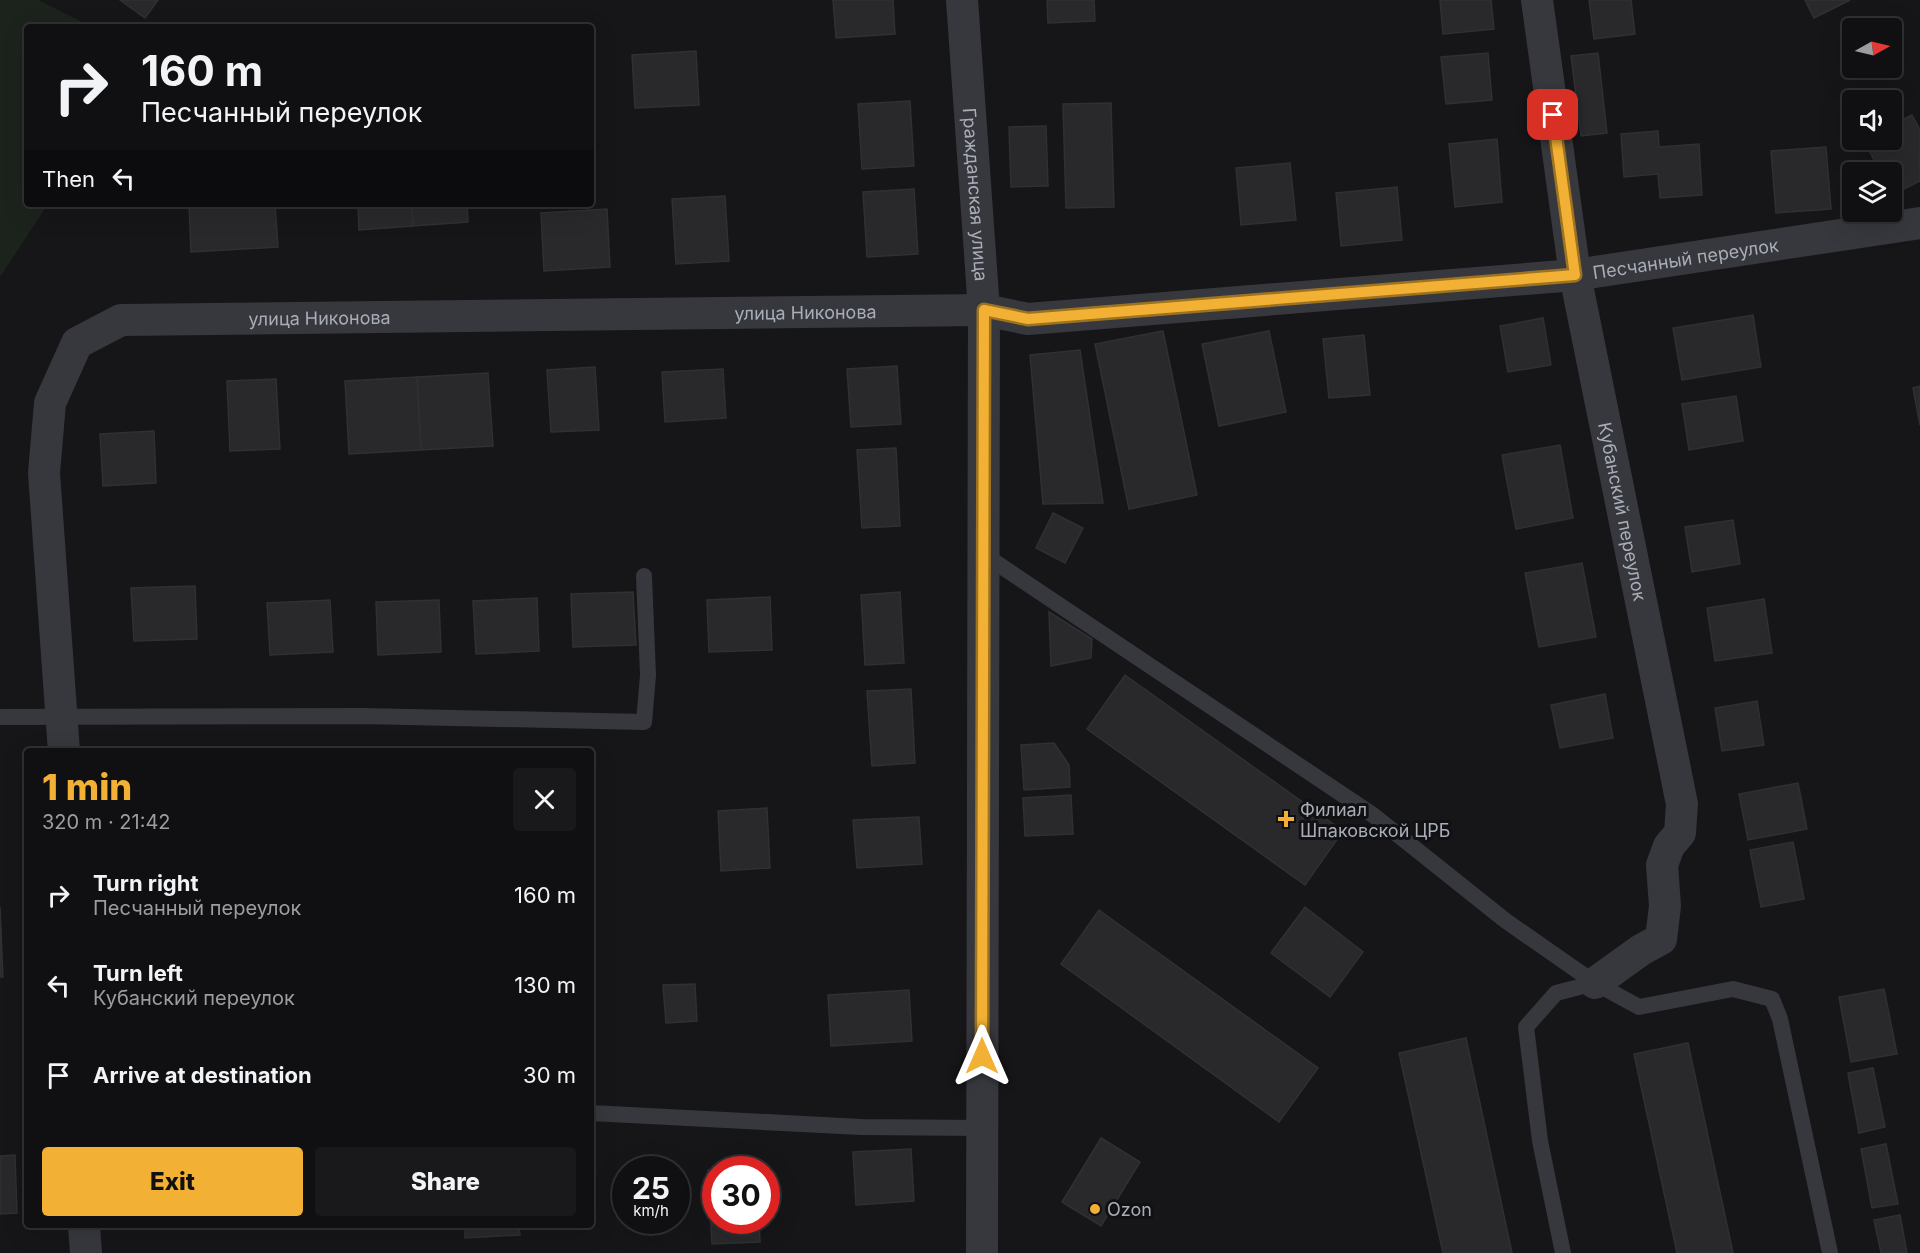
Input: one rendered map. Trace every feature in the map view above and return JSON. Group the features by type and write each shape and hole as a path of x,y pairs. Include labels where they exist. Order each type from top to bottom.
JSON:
{"street":[{"name":"Гражданская улица","path":"962,0 984,310 982,1253"},
{"name":"Кубанский переулок","path":"1537,0 1575,275 1682,804 1680,833 1669,846 1662,865 1665,906 1661,939 1641,950 1595,983"},
{"name":"Песчанный переулок","path":"984,310 1028,319 1575,275 1920,223"},
{"name":"улица Никонова","path":"64,748 44,473 50,403 78,343 122,320 984,310"},
{"path":"84,1228 86,1253"}],"lane":[{"path":"984,554 1373,815 1506,921 1595,983 1639,1007 1733,989 1772,999 1780,1019 1830,1253"},
{"path":"0,717 363,716 644,722 648,675 644,576"},
{"path":"1563,1253 1540,1141 1526,1027 1556,993 1595,983"},
{"path":"594,1113 861,1127 982,1128"}],"shaded area":[{"path":"0,0 38,0 86,24 24,24 24,207 46,207 0,277"}],"building":[{"path":"120,0 158,0 145,18"},
{"path":"833,0 893,0 895,34 836,38"},
{"path":"1047,0 1094,0 1095,21 1048,23"},
{"path":"1440,0 1491,0 1494,29 1443,34"},
{"path":"1589,0 1631,0 1635,34 1594,39"},
{"path":"1805,0 1850,0 1814,18"},
{"path":"696,51 699,105 635,108 632,55"},
{"path":"1488,53 1492,100 1446,104 1441,57"},
{"path":"1598,53 1607,133 1581,136 1571,56"},
{"path":"910,101 914,166 862,169 858,104"},
{"path":"1111,103 1114,207 1066,208 1063,104"},
{"path":"1912,115 1920,130 1920,181 1902,190 1902,162 1875,162 1869,150 1902,150 1902,120"},
{"path":"1046,126 1048,186 1011,187 1009,127"},
{"path":"1658,131 1659,147 1699,144 1702,195 1660,198 1658,174 1624,177 1621,134"},
{"path":"1497,139 1502,202 1455,207 1449,144"},
{"path":"1826,147 1831,209 1776,213 1771,151"},
{"path":"1290,163 1296,220 1241,225 1236,168"},
{"path":"1397,187 1402,240 1341,246 1336,193"},
{"path":"914,189 918,254 867,257 863,192"},
{"path":"725,196 729,261 676,264 672,199"},
{"path":"189,207 275,207 278,247 191,252"},
{"path":"358,207 412,207 413,226 359,230"},
{"path":"412,207 467,207 468,222 413,226"},
{"path":"607,209 610,267 544,271 541,213"},
{"path":"1753,315 1761,367 1682,380 1673,328"},
{"path":"1543,318 1551,365 1508,372 1500,326"},
{"path":"1163,331 1197,495 1129,509 1095,344"},
{"path":"1269,331 1286,412 1219,426 1202,344"},
{"path":"1364,335 1370,395 1329,398 1323,339"},
{"path":"1080,350 1103,503 1043,504 1030,355"},
{"path":"897,366 901,424 851,427 847,369"},
{"path":"595,367 599,430 551,432 547,370"},
{"path":"723,369 726,418 665,422 662,372"},
{"path":"488,373 493,446 421,450 417,377"},
{"path":"417,377 421,450 349,454 345,381"},
{"path":"276,379 280,449 230,451 227,381"},
{"path":"1920,386 1920,425 1913,388"},
{"path":"1736,396 1743,441 1689,450 1682,404"},
{"path":"154,431 156,483 103,486 100,434"},
{"path":"1560,445 1573,518 1516,529 1502,455"},
{"path":"896,448 900,526 862,528 857,450"},
{"path":"1053,513 1083,528 1065,563 1036,548"},
{"path":"1733,520 1740,564 1692,572 1685,527"},
{"path":"1582,563 1596,637 1539,647 1525,573"},
{"path":"195,586 197,639 134,641 131,588"},
{"path":"633,592 636,645 573,647 571,594"},
{"path":"900,592 904,663 865,665 861,595"},
{"path":"770,597 772,650 709,652 707,600"},
{"path":"537,598 539,651 476,654 473,601"},
{"path":"1764,599 1772,653 1715,661 1707,608"},
{"path":"330,600 333,652 270,655 267,603"},
{"path":"439,600 441,652 378,655 376,602"},
{"path":"1049,612 1092,639 1091,658 1051,666"},
{"path":"1125,675 1343,831 1305,885 1087,729"},
{"path":"911,689 915,763 872,766 867,691"},
{"path":"1605,694 1613,738 1560,748 1551,705"},
{"path":"1757,701 1764,745 1722,751 1715,708"},
{"path":"1054,743 1069,765 1070,787 1024,790 1021,745"},
{"path":"1798,783 1807,829 1748,840 1739,794"},
{"path":"1071,795 1073,834 1025,836 1023,798"},
{"path":"767,808 770,868 721,871 718,811"},
{"path":"919,817 922,864 857,868 853,820"},
{"path":"1793,842 1804,899 1761,907 1750,850"},
{"path":"0,907 3,977 0,977"},
{"path":"1305,907 1363,952 1330,997 1271,953"},
{"path":"1099,910 1318,1068 1279,1122 1061,964"},
{"path":"695,984 697,1021 666,1023 663,985"},
{"path":"1884,989 1897,1054 1851,1062 1839,997"},
{"path":"909,990 912,1041 831,1046 828,995"},
{"path":"1466,1038 1512,1253 1443,1253 1399,1053"},
{"path":"1688,1043 1733,1253 1677,1253 1634,1054"},
{"path":"1873,1068 1885,1127 1859,1133 1848,1073"},
{"path":"1101,1138 1140,1162 1101,1226 1062,1202"},
{"path":"1886,1144 1898,1204 1872,1208 1861,1149"},
{"path":"911,1149 914,1201 856,1205 853,1152"},
{"path":"15,1155 17,1213 0,1214 0,1156"},
{"path":"1900,1215 1907,1253 1881,1253 1874,1220"},
{"path":"465,1228 519,1228 520,1235 465,1238"},
{"path":"711,1234 760,1234 760,1242 712,1244"}],"place":[{"name":"Филиал Шпаковской ЦРБ","path":"1286,819"},
{"name":"Ozon","path":"1095,1209"}],"route":[{"path":"982,1056 984,310 1028,319 1575,275 1553,115"}]}
